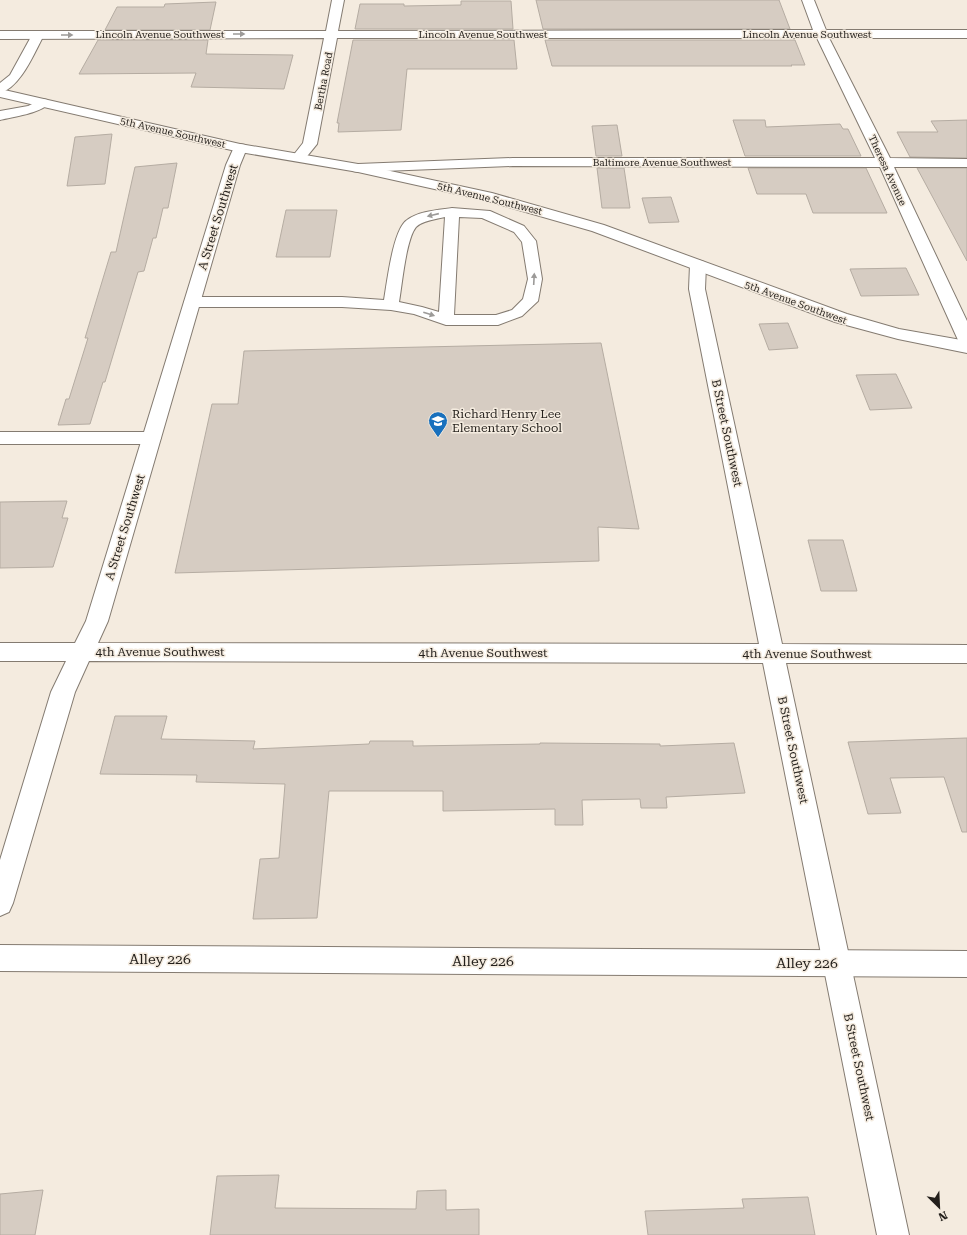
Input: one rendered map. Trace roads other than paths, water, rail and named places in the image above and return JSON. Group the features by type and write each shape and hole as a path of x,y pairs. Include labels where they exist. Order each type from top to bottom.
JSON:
{"street":[{"name":"Bertha Road","path":"299,157 310,144 338,0"},
{"name":"Theresa Avenue","path":"808,0 821,34 885,163 967,340"},
{"name":"Lincoln Avenue Southwest","path":"0,35 967,34"},
{"name":"5th Avenue Southwest","path":"0,93 240,148 358,168 454,188 598,228 847,320 898,334 967,347"},
{"name":"A Street Southwest","path":"0,903 63,692 84,652 97,621 233,165 240,148"},
{"name":"Baltimore Avenue Southwest","path":"358,168 513,162 967,163"},
{"name":"B Street Southwest","path":"698,265 697,289 894,1235"},
{"name":"4th Avenue Southwest","path":"0,652 967,654"}],"lane":[{"path":"0,89 16,77 38,35"},
{"path":"0,116 31,109 44,103"},
{"path":"192,302 342,302 391,305 417,310 446,320 498,320 517,313 530,301 535,280 529,241 519,229 485,214 452,212 432,215 411,223 404,237 391,305"},
{"path":"446,320 452,212"},
{"path":"0,438 152,438"},
{"name":"Alley 226","path":"0,958 967,964"}],"place":[{"name":"Richard Henry Lee Elementary School","path":"438,438"}]}
